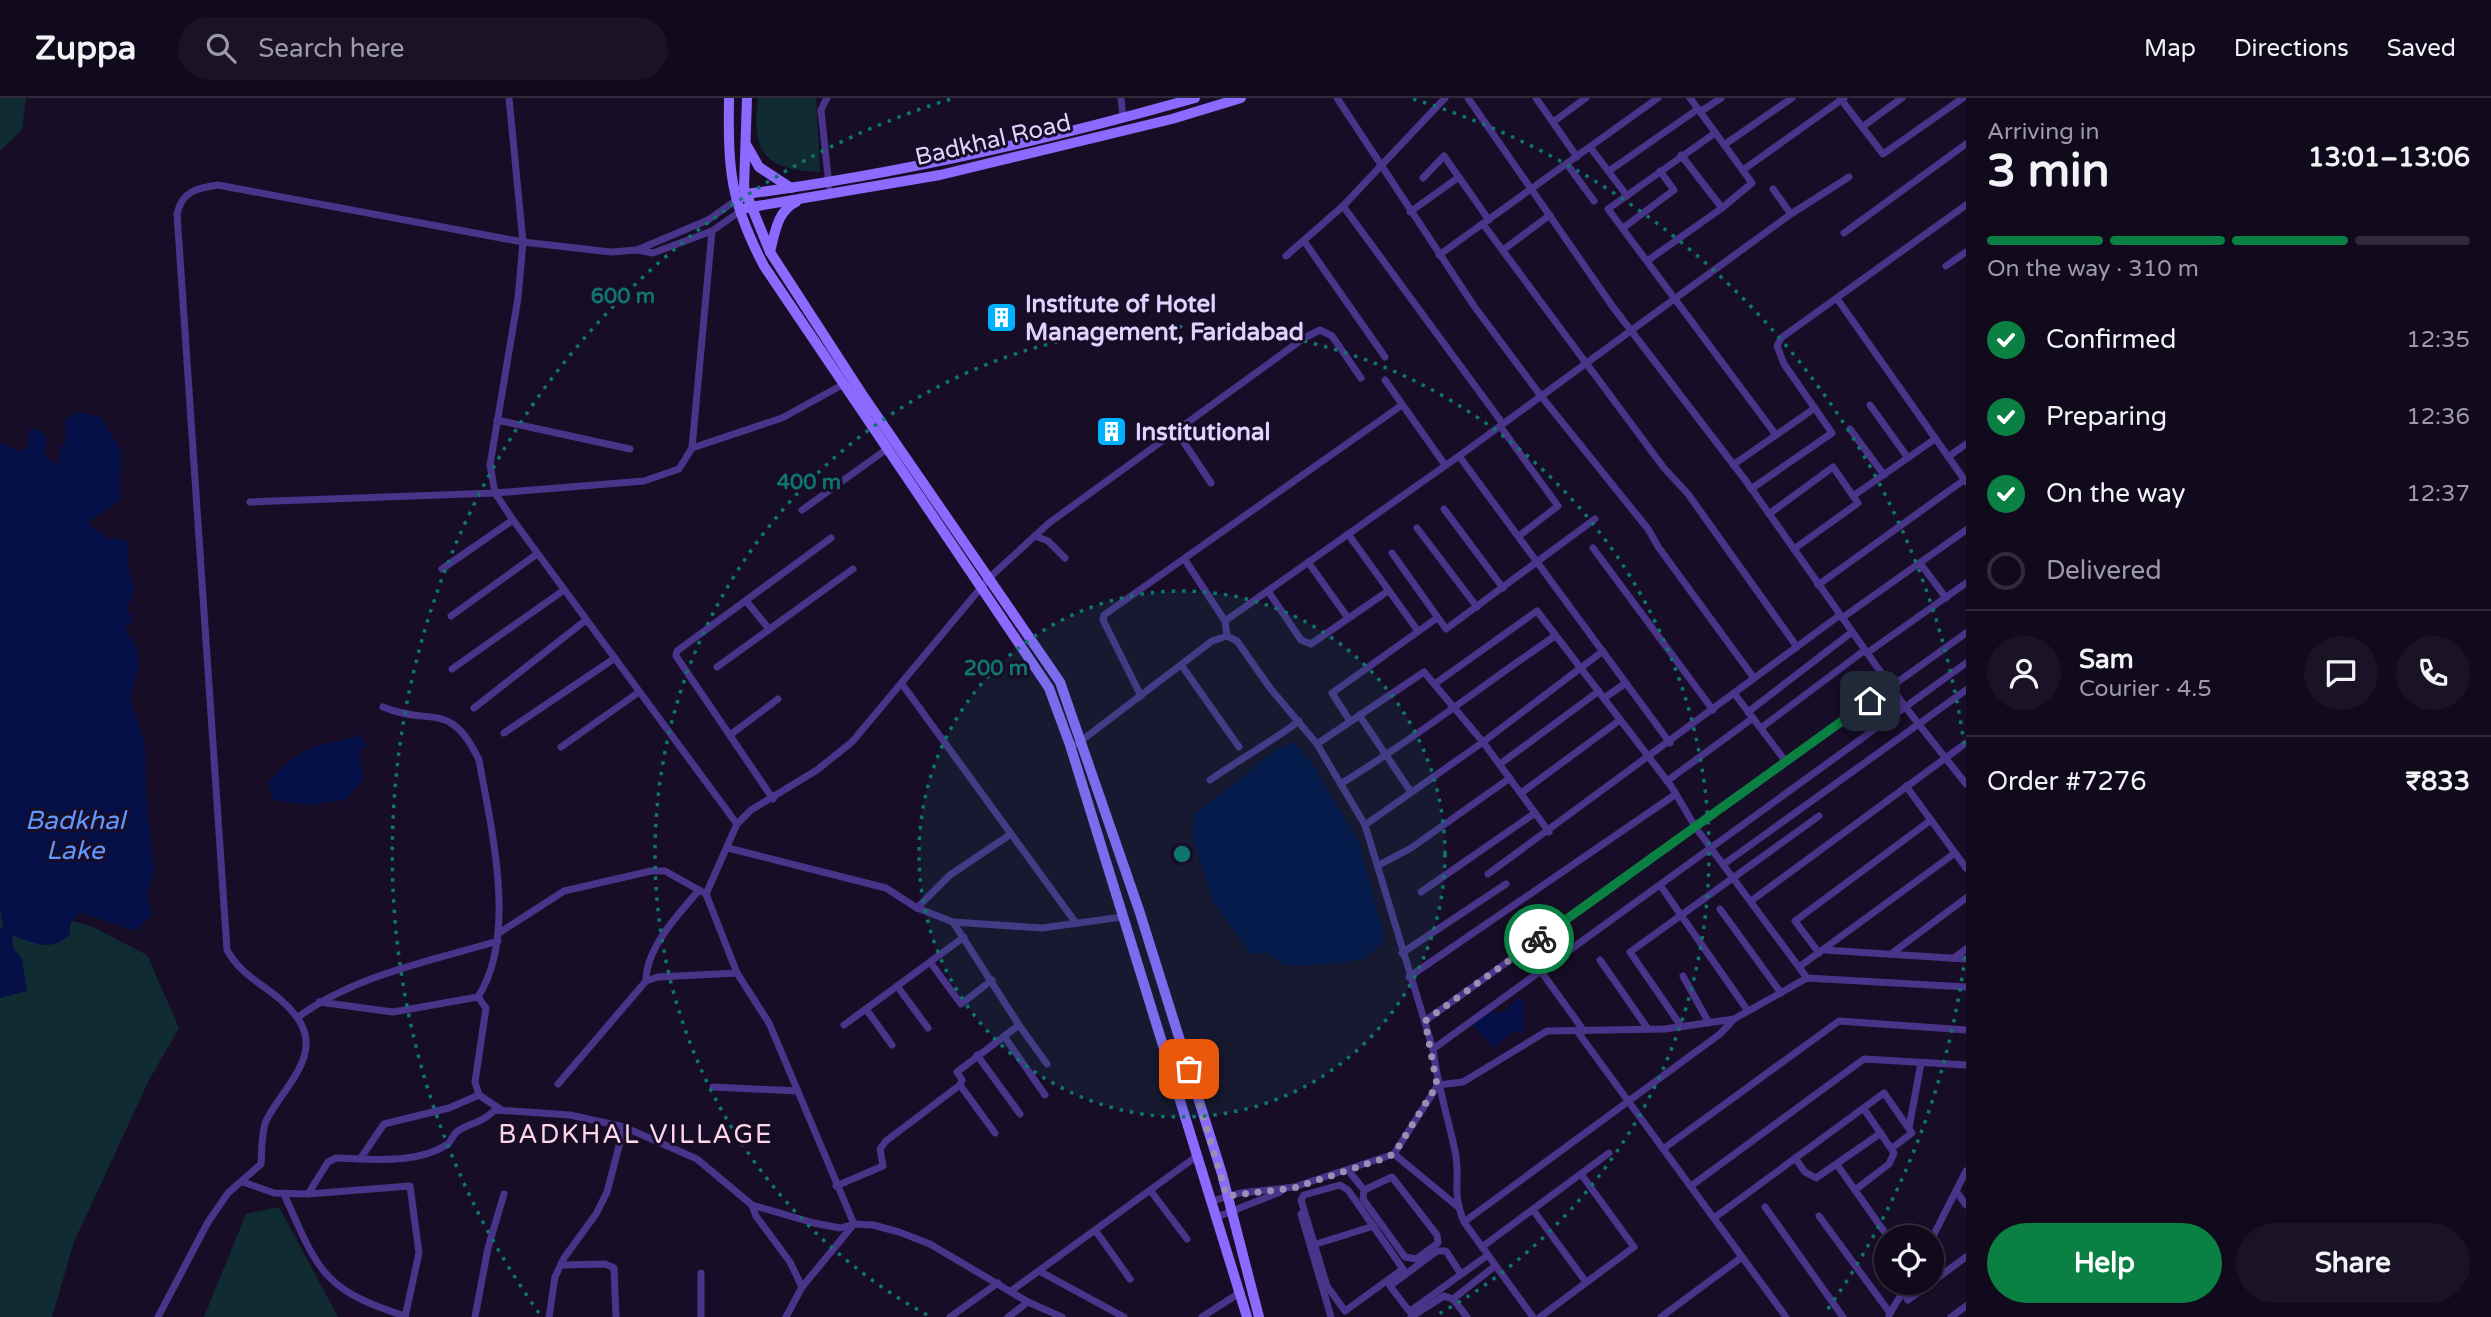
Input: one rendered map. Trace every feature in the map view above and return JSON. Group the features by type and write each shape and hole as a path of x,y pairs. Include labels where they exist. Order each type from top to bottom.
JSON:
{"street":[{"path":"509,98 523,242 518,298 490,475 495,493 639,692 690,755 737,824"},
{"path":"729,98 729,148 735,201 764,266 887,449 1060,681 1139,911 1232,1212 1259,1317"},
{"path":"747,98 746,194 770,252 986,583 1049,688 1071,748 1247,1317"},
{"path":"1121,98 1123,118"},
{"name":"Badkhal Road","path":"746,194 853,180 938,164 1195,98"},
{"name":"Badkhal Road","path":"750,206 875,188 1075,143 1241,98"},
{"path":"1337,98 1439,255 1541,396 1648,529 1658,548 1754,678"},
{"path":"1286,256 1343,206 1445,98"},
{"path":"1468,98 1631,331 1751,488 1906,708 1966,784"},
{"path":"1536,98 1577,157"},
{"path":"1553,122 1585,98"},
{"path":"1439,255 1658,98"},
{"path":"1647,261 1723,208 1752,183 1690,98"},
{"path":"1609,172 1721,98"},
{"path":"1724,145 1792,98"},
{"path":"1862,127 1902,98"},
{"path":"1743,170 1842,99 1883,154 1963,98"},
{"path":"814,99 825,101 830,195"},
{"path":"1715,132 1608,209 1776,435"},
{"path":"746,144 759,167 791,188"},
{"path":"1844,233 1966,144"},
{"path":"1590,147 1627,196"},
{"path":"1681,155 1723,208"},
{"path":"1423,178 1444,156 1503,250 1664,468 1688,494 1797,647"},
{"path":"1567,164 1594,201"},
{"path":"1623,228 1674,190 1660,171"},
{"path":"1410,212 1459,177"},
{"path":"1225,621 1459,456 1791,214 1849,177"},
{"path":"158,1317 208,1222 228,1193 261,1164 265,1124 302,1066 308,1040 298,1017 274,994 242,973 227,950 177,214 179,202 192,191 218,185 523,242 584,251 637,250 653,253 712,231 750,206"},
{"path":"1773,189 1791,214"},
{"path":"637,250 708,220 746,194"},
{"path":"770,252 777,224 787,206 805,198"},
{"path":"1751,488 1832,433 1784,363 1778,342 1966,205"},
{"path":"1343,206 1558,506 1519,536"},
{"path":"1503,250 1550,215"},
{"path":"250,502 495,493 644,481 679,469 692,449 712,231"},
{"path":"1304,241 1385,357"},
{"path":"1946,266 1966,252"},
{"path":"1818,585 1965,481 1838,300"},
{"path":"558,1084 646,981 650,962 664,935 703,892 728,848 737,824 751,810 817,770 852,742 986,583 1035,536 1314,331 1326,332 1332,336 1361,378"},
{"path":"822,354 833,347"},
{"path":"1385,380 1445,465"},
{"path":"692,449 782,418 842,385"},
{"path":"1141,696 1103,617 1402,405"},
{"path":"1870,405 1908,458"},
{"path":"1733,465 1815,408"},
{"path":"497,420 630,449"},
{"path":"1850,429 1884,474"},
{"path":"1177,432 1211,483"},
{"path":"1853,496 1935,439"},
{"path":"1948,457 1966,444"},
{"path":"802,510 887,449"},
{"path":"1459,456 1670,743"},
{"path":"1769,514 1833,467 1858,503 1794,549"},
{"path":"1444,509 1503,588"},
{"path":"1392,554 1446,629 1595,519"},
{"path":"442,569 513,520"},
{"path":"1417,528 1477,607"},
{"path":"1488,874 1549,832 1797,647 1966,530"},
{"path":"1348,534 1418,631"},
{"path":"1035,536 1048,541 1065,558"},
{"path":"773,799 676,656 677,652 831,538"},
{"path":"1593,548 1713,710"},
{"path":"451,616 537,554"},
{"path":"1185,560 1225,621 1227,636"},
{"path":"1308,562 1348,618"},
{"path":"1920,563 1946,597"},
{"path":"717,667 853,569"},
{"path":"1761,728 1966,583"},
{"path":"452,669 564,590"},
{"path":"1268,591 1305,644 1311,644 1388,591"},
{"path":"747,602 769,629"},
{"path":"1436,683 1537,611 1667,781 1696,828 1807,978"},
{"path":"1350,721 1332,693 1437,618"},
{"path":"474,708 586,620"},
{"path":"1667,781 1852,632"},
{"path":"1425,1021 1966,633"},
{"path":"1342,783 1387,755 1555,635"},
{"path":"1071,748 1212,641 1227,636 1237,641 1317,744 1366,825 1409,978 1433,1049 1437,1085 1456,1155 1455,1196 1458,1207 1464,1222 1533,1317"},
{"path":"1366,825 1483,742 1603,651"},
{"path":"504,733 615,658"},
{"path":"1433,1049 1966,663"},
{"path":"1182,666 1239,747"},
{"path":"1317,744 1419,673 1429,675 1500,764 1549,832"},
{"path":"1500,764 1602,695 1626,683"},
{"path":"902,684 1076,923"},
{"path":"1724,864 1966,691"},
{"path":"561,747 639,692"},
{"path":"1734,693 1786,762"},
{"path":"730,735 778,699"},
{"path":"383,707 394,712 437,716 454,723 473,746 479,760 495,848 498,937 478,997"},
{"path":"1359,715 1411,792"},
{"path":"1521,793 1620,720"},
{"path":"1210,780 1244,755 1260,750 1299,721"},
{"path":"1751,901 1966,743"},
{"path":"1379,865 1411,848 1510,778"},
{"path":"1906,786 1966,869"},
{"path":"1409,978 1676,794"},
{"path":"1421,892 1535,813"},
{"path":"1681,1026 1630,952 1818,816"},
{"path":"1931,820 1795,922 1821,951 1966,959"},
{"path":"917,908 950,875 1011,834"},
{"path":"728,848 886,888 917,908 953,922 1042,928 1122,917"},
{"path":"1800,967 1955,853"},
{"path":"298,1017 319,1002 354,985 498,937 564,891 651,871 665,872 703,892 737,973 769,1023 853,1224"},
{"path":"1402,953 1506,884"},
{"path":"1660,885 1748,1011"},
{"path":"1891,954 1966,898"},
{"path":"1720,909 1781,993"},
{"path":"953,922 1047,1064"},
{"path":"844,1025 964,937"},
{"path":"1953,959 1966,949"},
{"path":"1600,960 1648,1029"},
{"path":"930,962 961,1004 992,981"},
{"path":"1540,970 1628,1101 1786,1317"},
{"path":"646,981 658,977 737,973"},
{"path":"1683,976 1709,1023"},
{"path":"1464,1222 1720,1034 1734,1019 1807,978 1966,987"},
{"path":"897,986 928,1028"},
{"path":"319,1002 393,1012 478,997"},
{"path":"478,997 486,1008 475,1082 479,1095 500,1110 517,1114 570,1115 624,1127 697,1159 752,1205 840,1228 853,1224 873,1225 930,1244 1028,1302 1062,1317"},
{"path":"866,1009 892,1045"},
{"path":"1437,1085 1462,1083 1547,1031 1648,1029 1734,1019"},
{"path":"1664,1149 1839,1021 1966,1030"},
{"path":"836,1186 883,1166 880,1149 886,1141 960,1085 962,1080 957,1072 1019,1025"},
{"path":"1004,1035 1045,1095"},
{"path":"977,1055 1020,1114"},
{"path":"1691,1186 1864,1059 1966,1065"},
{"path":"1909,1128 1921,1062"},
{"path":"960,1085 995,1133"},
{"path":"1212,1200 1294,1188 1394,1154 1437,1085"},
{"path":"713,1087 798,1091"},
{"path":"1714,1218 1884,1093 1912,1133 1892,1148"},
{"path":"360,1158 384,1124 449,1108 479,1095"},
{"path":"1855,1190 1889,1164 1894,1153 1864,1109"},
{"path":"308,1194 328,1162 336,1158 403,1159 422,1155 447,1144 456,1131 478,1125 500,1110"},
{"path":"549,1317 555,1278 576,1239 596,1214 607,1192 624,1127"},
{"path":"1795,1158 1805,1172 1816,1178 1838,1166 1881,1133"},
{"path":"1482,1247 1609,1153"},
{"path":"1394,1154 1458,1207"},
{"path":"1011,1292 1196,1156"},
{"path":"1838,1166 1880,1225"},
{"path":"1348,1170 1364,1190 1363,1199 1405,1257 1416,1259 1438,1243 1437,1236 1392,1177 1364,1190"},
{"path":"1939,1225 1966,1171"},
{"path":"1540,1317 1634,1247 1581,1174"},
{"path":"243,1182 284,1194 410,1186 419,1254 405,1317 368,1305 338,1287 313,1260 284,1194"},
{"path":"1294,1188 1312,1245 1327,1286 1346,1310 1403,1269 1345,1186 1304,1195 1301,1200 1312,1245 1331,1317"},
{"path":"1150,1190 1187,1240"},
{"path":"1217,1217 1284,1190"},
{"path":"1956,1191 1966,1205"},
{"path":"475,1317 488,1248 504,1194"},
{"path":"752,1205 756,1216 797,1273 802,1287"},
{"path":"1765,1207 1843,1317"},
{"path":"1533,1210 1586,1282"},
{"path":"1819,1216 1889,1315 1901,1295"},
{"path":"786,1317 802,1287 853,1224"},
{"path":"1312,1245 1374,1226"},
{"path":"1095,1230 1130,1279"},
{"path":"1461,1274 1446,1251 1437,1251 1390,1286 1409,1311 1488,1255"},
{"path":"1661,1317 1742,1257"},
{"path":"1944,1274 1966,1257"},
{"path":"561,1265 605,1264 614,1268 616,1317"},
{"path":"1453,1299 1496,1266"},
{"path":"1039,1271 1124,1317"},
{"path":"701,1273 701,1317"},
{"path":"950,1317 998,1283"},
{"path":"1202,1317 1241,1292"},
{"path":"1411,1317 1444,1296 1453,1299 1467,1317"},
{"path":"1008,1317 1028,1302"},
{"path":"1951,1317 1966,1306"}],"green space":[{"path":"0,98 26,98 22,130 0,151"},
{"path":"758,98 816,98 820,172 786,167 766,155 757,132"},
{"path":"0,901 91,926 147,955 179,1028 149,1080 74,1242 52,1317 0,1317"},
{"path":"279,1207 338,1317 204,1317 246,1214"}],"water":[{"name":"Badkhal Lake","path":"79,412 100,417 121,450 120,500 87,523 108,538 126,540 128,548 134,589 126,608 133,618 125,630 137,648 138,670 130,699 145,745 146,793 154,872 147,894 152,914 136,931 79,912 70,924 70,934 50,945 12,935 13,947 22,959 27,991 0,998 0,929 3,926 0,907 0,442 17,451 27,449 30,428 42,432 47,440 44,456 59,465 60,447 66,443 65,419"},
{"path":"358,734 367,745 359,752 363,779 345,800 308,805 274,800 268,783 289,762 316,746"},
{"path":"1294,742 1311,762 1359,842 1385,940 1366,958 1335,964 1286,966 1268,953 1251,954 1212,900 1192,835 1194,815 1278,748"},
{"path":"1519,997 1524,1002 1523,1034 1514,1030 1496,1047 1492,1046 1470,1022 1489,1012 1504,1012"}],"way so far":[{"path":"1189,1069 1227,1196 1248,1191 1294,1188 1385,1158 1394,1154 1437,1085 1433,1049 1425,1021 1539,939"}],"place":[{"name":"Institute of Hotel Management, Faridabad","path":"1002,318"},
{"name":"Institutional","path":"1112,432"}],"district":[{"name":"BADKHAL VILLAGE","path":"636,1134"}],"route":[{"path":"1539,939 1870,701"}]}
